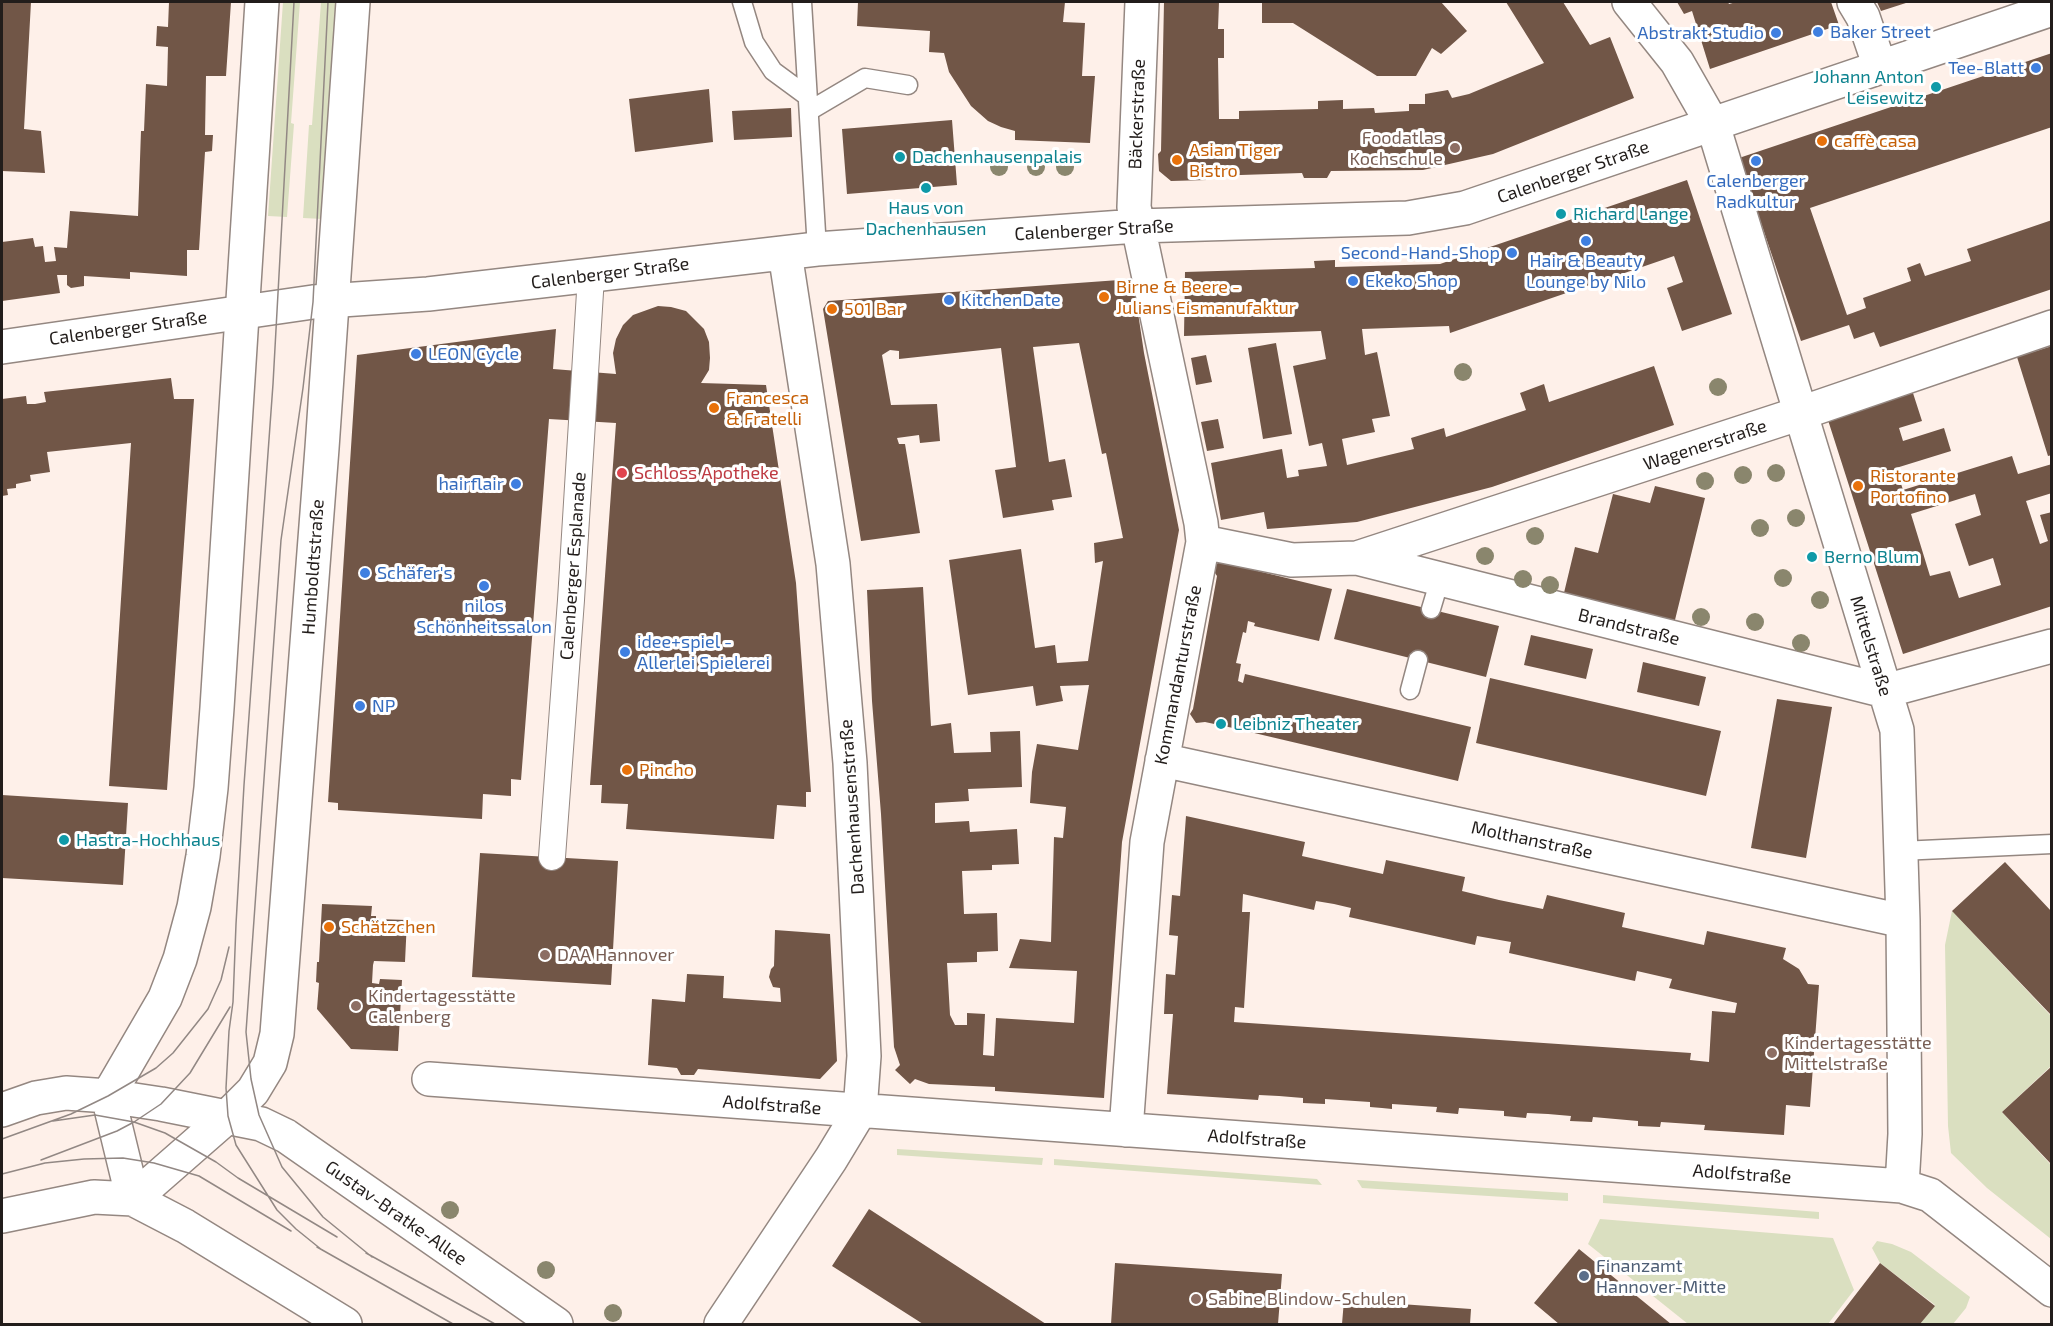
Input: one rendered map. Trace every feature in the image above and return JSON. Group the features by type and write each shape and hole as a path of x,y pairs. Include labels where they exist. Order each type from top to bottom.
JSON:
{"street":[{"path":"133,1199 108,1096 165,998 180,959 194,907 212,788 262,2"},
{"name":"Humboldtstraße","path":"228,1116 253,1091 270,1063 277,1034 353,2"},
{"name":"Bäckerstraße","path":"1137,226 1134,207 1142,2"},
{"name":"Mittelstraße","path":"1629,2 1677,62 1713,124 1897,730 1903,921 1905,1134 1902,1186"},
{"path":"1854,2 1863,17 1880,66"},
{"name":"Calenberger Straße","path":"2,347 313,302 398,297 817,249 1137,226 1408,219 1465,208 2052,9"},
{"name":"Kommandanturstraße","path":"1126,1130 1148,842 1203,542 1201,523 1137,226"},
{"name":"Dachenhausenstraße","path":"721,1324 831,1159 860,1111 864,1056 855,853 835,587 785,253"},
{"name":"Calenberger Esplanade","path":"552,857 591,276"},
{"name":"Wagenerstraße","path":"1357,558 1802,413 2052,327"},
{"name":"Brandstraße","path":"1203,542 1292,560 1357,558 1436,594 1885,691 2052,646"},
{"name":"Molthanstraße","path":"1162,760 1903,921"},
{"name":"Adolfstraße","path":"429,1079 1902,1186 1930,1195 2052,1290"},
{"name":"Gustav-Bratke-Allee","path":"2,1110 36,1098 66,1093 108,1096 228,1116 261,1124 286,1136 556,1324"},
{"path":"133,1199 228,1116"},
{"path":"2,1216 94,1197 133,1199 185,1226 345,1324"}],"lane":[{"path":"742,2 754,42 773,71 808,103"},
{"path":"802,2 817,249"},
{"path":"808,103 865,78 908,85"},
{"path":"1410,690 1418,660"},
{"path":"1900,851 2052,844"}],"green space":[{"path":"283,2 300,2 287,217 268,216"},
{"path":"321,2 338,2 323,219 303,218"},
{"path":"1952,911 2051,1016 2051,1066 2002,1112 2051,1165 2051,1239 1987,1188 1951,1153 1948,1126 1945,945"},
{"path":"897,1149 1043,1158 1042,1165 897,1155"},
{"path":"1054,1159 1317,1179 1322,1185 1054,1165"},
{"path":"1357,1180 1568,1193 1568,1201 1362,1188"},
{"path":"1603,1195 1819,1212 1819,1219 1603,1203"},
{"path":"1600,1219 1833,1238 1854,1290 1828,1324 1688,1324 1588,1244"},
{"path":"1877,1241 1911,1252 1970,1297 1966,1308 1953,1324 1920,1324 1935,1305 1880,1263 1872,1248"}],"building":[{"path":"2,2 31,2 24,129 41,131 45,173 2,171"},
{"path":"169,2 231,2 226,76 206,76 205,135 213,135 212,151 205,152 199,250 187,250 187,276 130,272 130,279 84,276 84,286 71,288 67,285 67,275 57,275 60,293 2,301 2,242 33,238 35,247 43,246 45,262 56,261 54,247 67,248 70,211 138,216 141,131 144,131 146,84 167,86 168,47 156,46 157,26 168,27"},
{"path":"858,2 1065,2 1063,22 1085,23 1082,76 1095,76 1090,143 1015,140 1015,131 988,121 971,106 949,72 944,53 929,52 930,31 857,26"},
{"path":"1164,2 1219,2 1218,29 1224,29 1224,58 1218,58 1219,119 1239,119 1239,111 1318,109 1318,101 1343,100 1343,109 1374,108 1375,113 1409,111 1409,104 1425,104 1425,94 1448,90 1452,98 1469,94 1544,63 1506,2 1563,2 1590,45 1610,37 1634,98 1493,154 1423,170 1331,171 1327,178 1304,178 1302,173 1210,176 1207,180 1171,181 1159,171 1158,154 1161,151"},
{"path":"1262,2 1441,2 1467,31 1441,54 1432,48 1416,76 1377,76 1293,23 1262,23"},
{"path":"1677,2 1728,2 1729,4 1736,2 1831,2 1839,25 1710,69 1692,11 1684,14"},
{"path":"1877,2 1909,2 1881,11"},
{"path":"2052,53 2052,127 1810,208 1847,315 1866,308 1863,298 1911,281 1907,268 1920,263 1925,276 1971,261 1967,249 2052,220 2052,289 1880,347 1874,332 1854,339 1849,325 1801,341 1739,158"},
{"path":"709,89 713,142 635,152 629,99"},
{"path":"791,108 792,137 734,140 732,111"},
{"name":"Dachenhausenpalais","path":"952,120 957,185 847,194 842,129"},
{"path":"1687,180 1732,314 1682,331 1667,288 1683,282 1674,256 1450,333 1449,326 1362,329 1365,355 1377,352 1390,416 1372,419 1375,432 1342,439 1347,465 1414,449 1411,438 1444,428 1446,437 1526,410 1520,393 1544,384 1549,402 1654,366 1674,425 1492,487 1357,522 1267,529 1264,512 1221,520 1211,463 1282,449 1287,478 1299,476 1298,470 1327,466 1322,443 1309,446 1293,366 1326,359 1321,331 1184,336 1185,272 1315,268 1314,261 1335,260 1335,267 1440,264"},
{"path":"1133,279 1144,353 1179,530 1122,842 1104,1098 995,1091 995,1087 929,1084 915,1079 910,1084 895,1070 900,1065 894,1047 867,590 923,587 931,726 951,723 954,753 991,752 990,732 1020,731 1022,787 968,789 969,801 935,803 935,823 969,821 970,832 1017,829 1019,864 992,865 992,870 962,871 964,914 997,913 998,951 977,952 977,962 947,963 950,1015 955,1025 967,1025 967,1013 985,1014 983,1055 994,1056 996,1018 1074,1023 1077,971 1009,968 1020,939 1051,942 1054,837 1063,838 1066,807 1030,803 1037,744 1078,750 1089,685 1060,686 1063,701 1036,706 1033,686 968,695 949,560 1021,549 1035,648 1055,645 1057,663 1088,661 1103,561 1095,563 1094,543 1123,538 1106,453 1102,454 1079,343 1033,347 1049,462 1065,459 1072,497 1052,500 1054,510 1003,518 995,470 1016,467 1001,348 899,359 899,351 890,350 882,355 891,405 937,404 940,441 920,443 919,435 897,438 899,444 905,444 920,533 861,541 823,309 828,301"},
{"path":"658,306 686,311 704,329 709,342 710,358 709,370 701,383 766,385 796,583 811,792 806,792 806,807 777,805 774,839 626,829 628,804 601,803 602,785 590,785 616,423 549,419 521,780 511,779 511,796 483,794 482,819 338,810 338,803 328,802 357,355 556,329 553,369 616,374 613,353 616,339 623,325 633,315"},
{"path":"1276,343 1292,434 1263,439 1248,348"},
{"path":"2052,346 2052,455 2048,456 2017,357"},
{"path":"1206,355 1212,382 1196,385 1191,358"},
{"path":"171,378 174,399 194,399 167,790 109,786 131,443 47,452 50,472 30,475 31,481 16,484 16,488 7,489 8,495 2,496 2,399 26,396 27,404 35,404 46,402 44,392"},
{"path":"1912,390 1922,421 1899,428 1903,441 1944,428 1951,451 1896,468 1903,490 2012,456 2018,474 2052,464 2052,493 2026,501 2040,544 2048,541 2040,515 2052,512 2052,606 1903,654 1827,417","holes":["1975,494 1981,515 1955,524 1969,566 1993,558 2001,585 1959,598 1950,571 1930,576 1911,514"]},
{"path":"1218,419 1224,448 1207,451 1201,422"},
{"path":"1655,486 1705,498 1674,624 1563,597 1575,547 1598,553 1613,494 1650,503"},
{"path":"1224,559 1231,560 1233,565 1332,589 1319,641 1254,626 1255,623 1248,621 1236,663 1241,664 1238,681 1243,683 1245,674 1471,727 1458,781 1233,728 1205,722 1196,723 1190,714 1193,709 1217,576 1215,565"},
{"path":"1347,589 1499,626 1486,677 1334,639"},
{"path":"1531,635 1593,649 1586,679 1524,665"},
{"path":"1643,662 1706,677 1699,706 1637,692"},
{"path":"1490,678 1721,731 1706,796 1476,743"},
{"path":"1777,699 1832,707 1806,858 1751,848"},
{"name":"Hastra-Hochhaus","path":"2,795 128,803 123,885 2,878"},
{"path":"1186,816 1305,842 1302,856 1383,874 1386,860 1465,877 1462,891 1499,900 1543,909 1547,895 1625,913 1622,927 1704,945 1707,931 1786,948 1783,959 1799,969 1808,984 1819,985 1810,1107 1786,1105 1784,1135 1704,1130 1705,1125 1661,1122 1660,1127 1638,1126 1638,1121 1593,1117 1592,1122 1570,1121 1571,1116 1548,1114 1527,1113 1526,1118 1504,1116 1504,1111 1459,1108 1458,1114 1436,1112 1437,1107 1392,1104 1392,1109 1370,1107 1370,1102 1325,1099 1325,1104 1303,1103 1303,1098 1279,1096 1259,1095 1258,1100 1167,1094 1173,1014 1164,1014 1166,974 1175,975 1178,936 1169,935 1172,895 1180,896","holes":["1243,894 1314,910 1316,901 1334,904 1351,908 1349,917 1475,945 1477,936 1511,942 1509,953 1635,981 1637,971 1672,979 1669,988 1737,1003 1735,1013 1712,1011 1709,1062 1690,1060 1691,1053 1234,1022 1235,1007 1244,1008 1250,912 1242,912"]},
{"path":"480,853 618,861 611,985 472,977"},
{"path":"2005,862 2052,912 2052,1016 1952,911"},
{"path":"322,904 372,906 371,916 376,916 376,919 407,920 405,962 374,961 373,965 372,983 379,984 380,979 402,980 398,1051 351,1049 317,1009 319,983 316,982"},
{"path":"775,930 830,934 837,1061 820,1079 698,1069 694,1075 681,1075 677,1068 648,1065 652,999 685,1002 687,974 724,976 723,998 781,1002 780,988 773,987 769,977 774,966"},
{"path":"2052,1066 2052,1165 2002,1112"},
{"path":"869,1209 1046,1324 923,1324 832,1266"},
{"name":"Finanzamt Hannover-Mitte","path":"1579,1249 1671,1324 1559,1324 1534,1303"},
{"name":"Sabine Blindow-Schulen","path":"1115,1263 1282,1274 1278,1324 1111,1324"},
{"path":"1880,1263 1935,1306 1920,1324 1833,1324"},
{"path":"1344,1300 1471,1309 1470,1324 1342,1324"}],"tram line":[{"path":"294,2 273,384 244,785 233,1002 226,1088 228,1116 236,1145 277,1210 322,1250"},
{"path":"328,2 313,302 281,540 246,1032 251,1079 259,1115 282,1167 323,1217 372,1257"},
{"path":"2,1139 71,1114 156,1068 173,1053 208,1009 221,980 229,947"},
{"path":"41,1160 117,1131 161,1104 190,1073 230,1007"},
{"path":"53,1121 95,1115 134,1122 165,1133 337,1237"},
{"path":"2,1174 45,1163 84,1159 123,1158 154,1163 199,1176 291,1231"},
{"path":"317,1247 453,1324"},
{"path":"366,1253 495,1324"}],"place":[{"name":"Baker Street","path":"1818,32"},
{"name":"Abstrakt Studio","path":"1776,33"},
{"name":"Tee-Blatt","path":"2036,68"},
{"name":"Johann Anton Leisewitz","path":"1936,87"},
{"name":"caffè casa","path":"1822,141"},
{"name":"Foodatlas Kochschule","path":"1455,148"},
{"name":"Dachenhausenpalais","path":"900,157"},
{"name":"Asian Tiger Bistro","path":"1177,160"},
{"name":"Calenberger Radkultur","path":"1756,161"},
{"name":"Haus von Dachenhausen","path":"926,188"},
{"name":"Richard Lange","path":"1561,214"},
{"name":"Hair & Beauty Lounge by Nilo","path":"1586,241"},
{"name":"Second-Hand-Shop","path":"1512,253"},
{"name":"Ekeko Shop","path":"1353,281"},
{"name":"Birne & Beere - Julians Eismanufaktur","path":"1104,297"},
{"name":"KitchenDate","path":"949,300"},
{"name":"501 Bar","path":"832,309"},
{"name":"LEON Cycle","path":"416,354"},
{"name":"Francesca & Fratelli","path":"714,408"},
{"name":"Schloss Apotheke","path":"622,473"},
{"name":"hairflair","path":"516,484"},
{"name":"Ristorante Portofino","path":"1858,486"},
{"name":"Berno Blum","path":"1812,557"},
{"name":"Schäfer's","path":"365,573"},
{"name":"nilos Schönheitssalon","path":"484,586"},
{"name":"idee+spiel - Allerlei Spielerei","path":"625,652"},
{"name":"NP","path":"360,706"},
{"name":"Leibniz Theater","path":"1221,724"},
{"name":"Pincho","path":"627,770"},
{"name":"Hastra-Hochhaus","path":"64,840"},
{"name":"Schätzchen","path":"329,927"},
{"name":"DAA Hannover","path":"545,955"},
{"name":"Kindertagesstätte Calenberg","path":"356,1006"},
{"name":"Kindertagesstätte Mittelstraße","path":"1772,1053"},
{"name":"Finanzamt Hannover-Mitte","path":"1584,1276"},
{"name":"Sabine Blindow-Schulen","path":"1196,1299"}]}
